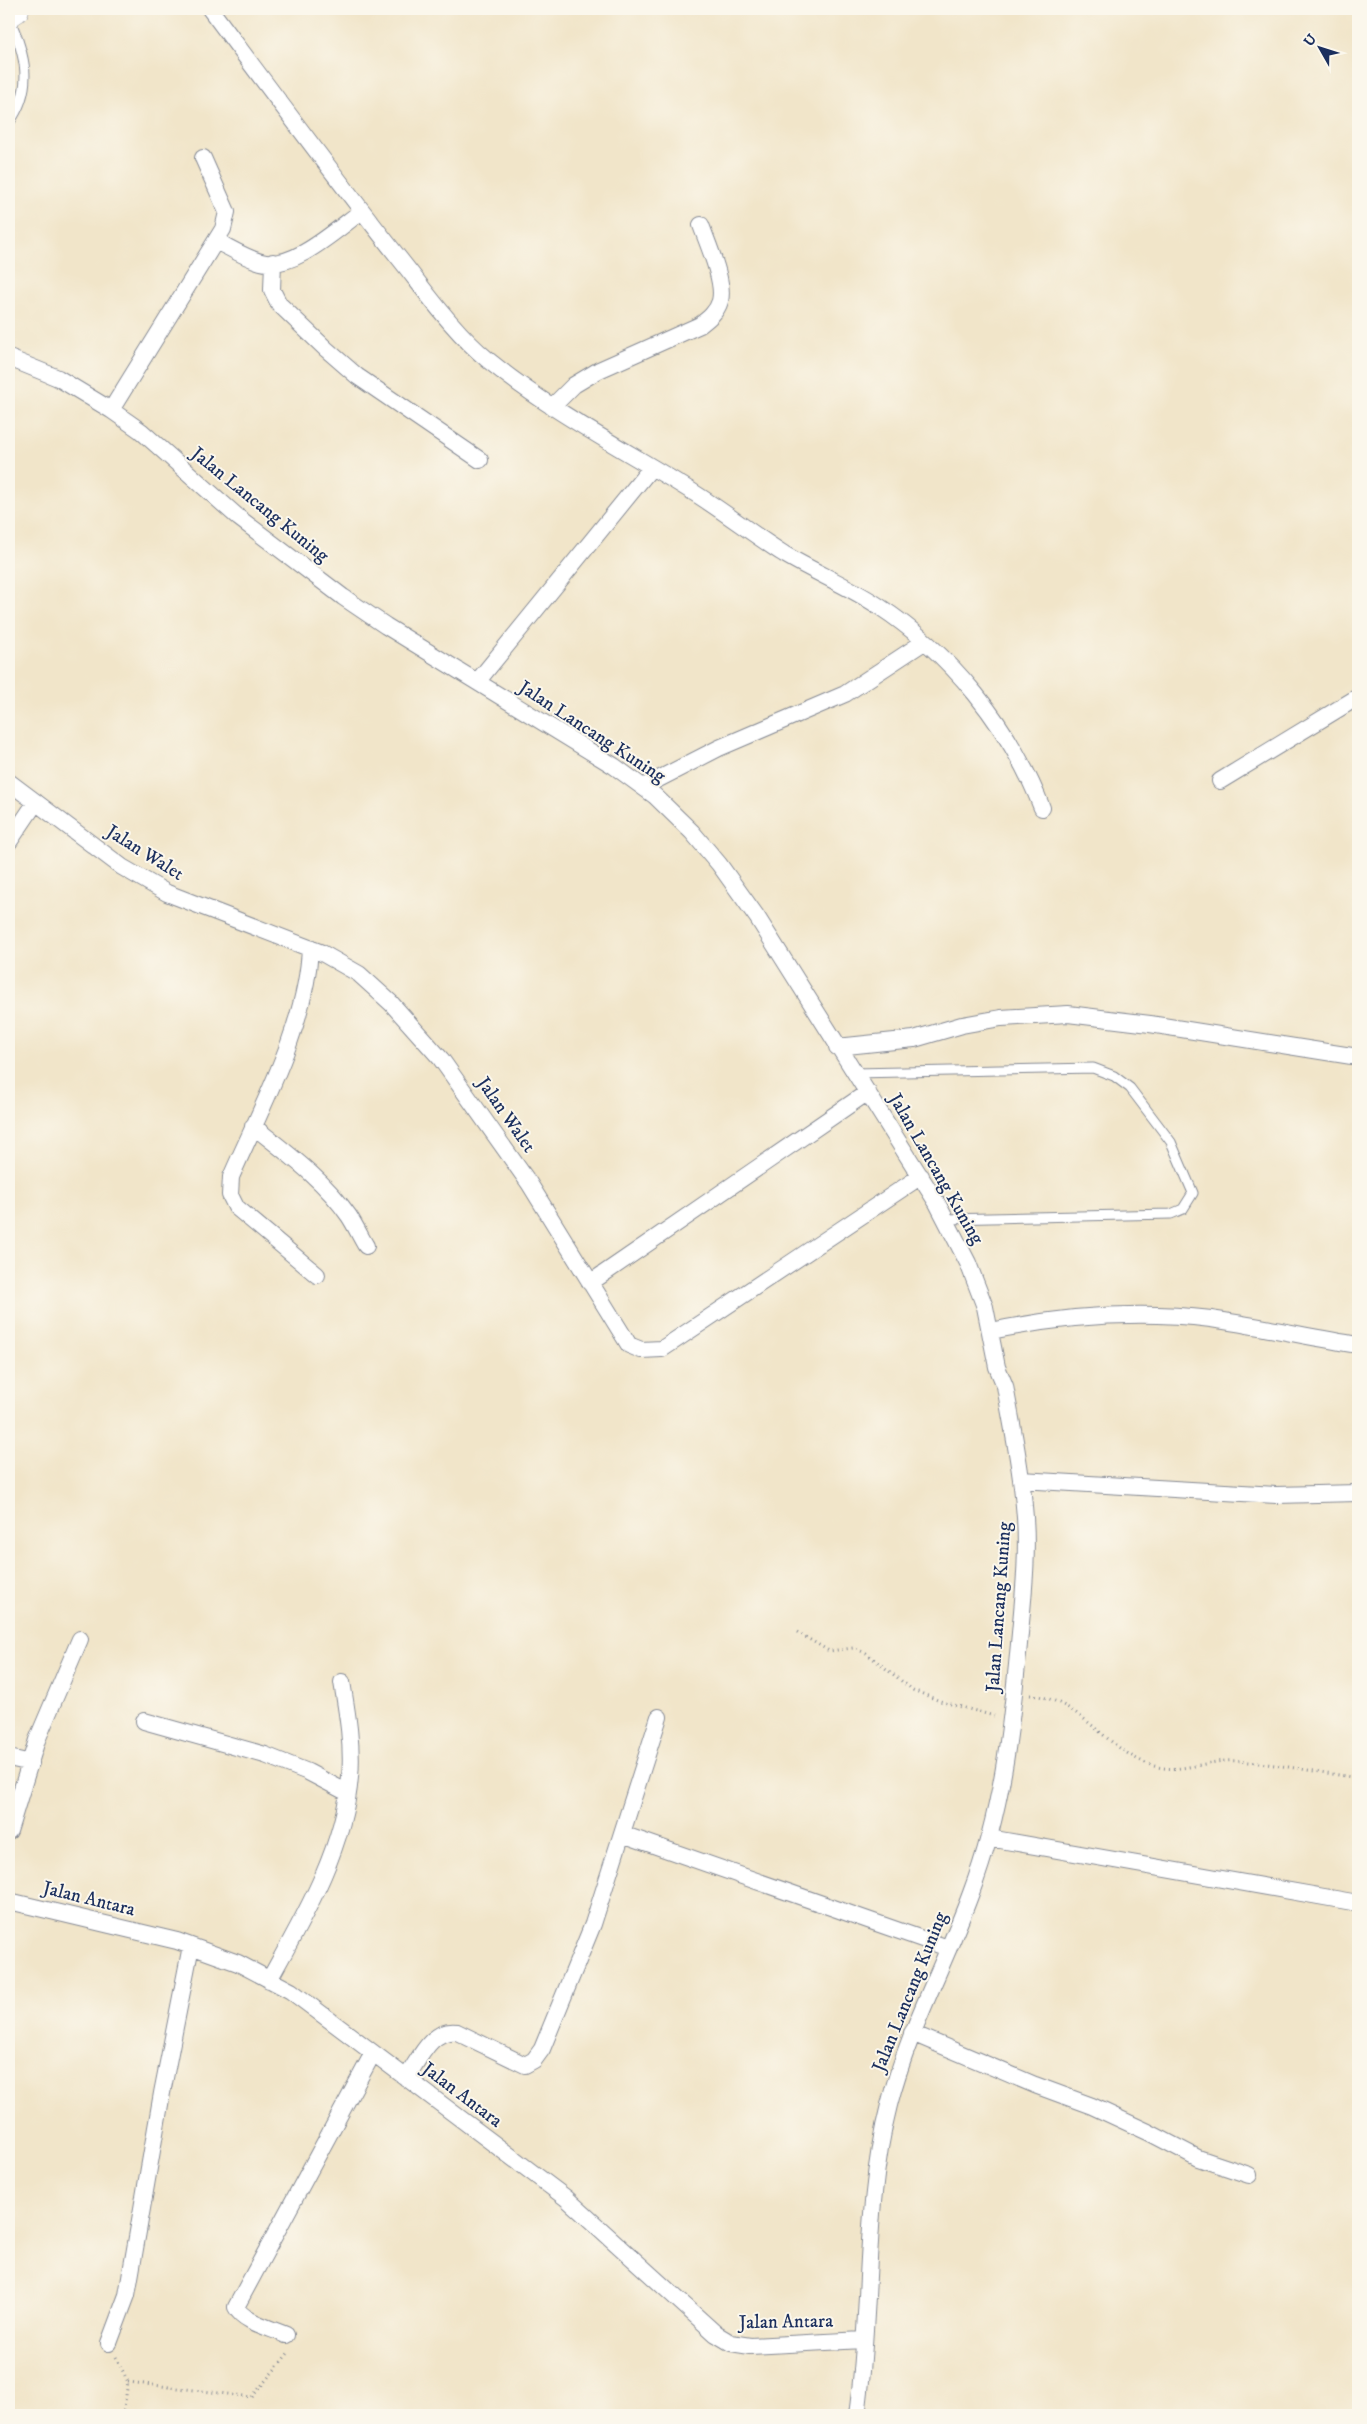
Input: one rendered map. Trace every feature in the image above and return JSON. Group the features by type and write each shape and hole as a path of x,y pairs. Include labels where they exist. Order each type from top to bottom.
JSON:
{"highway":[{"path":"9,14 15,9"}],"street":[{"path":"210,9 362,211 471,345 552,408 701,497 781,552 873,602 949,662 990,713 1034,788 1042,808"},
{"path":"111,410 223,229 228,212 203,158"},
{"path":"216,241 262,263 281,262 304,253 362,211"},
{"path":"552,408 574,385 599,370 700,324 712,316 720,302 721,290 701,225"},
{"path":"273,262 272,290 279,304 326,349 357,376 480,460"},
{"name":"Jalan Lancang Kuning","path":"9,358 58,378 111,410 141,431 239,518 297,563 386,626 614,766 643,787 692,832 719,864 757,917 837,1047 921,1176 968,1263 985,1307 997,1367 1005,1386 1025,1509 1024,1582 1014,1694 1004,1776 989,1838 971,1894 912,2033 888,2107 878,2166 857,2415"},
{"path":"477,682 651,468"},
{"path":"643,787 719,748 845,694 924,642"},
{"path":"1220,781 1358,697"},
{"name":"Jalan Walet","path":"9,782 122,866 167,893 310,948 359,974 391,1003 441,1059 529,1183 629,1345 641,1350 662,1349 921,1176"},
{"path":"9,842 36,802"},
{"path":"310,948 310,968 301,1007 231,1177 230,1195 236,1207 317,1275"},
{"path":"837,1047 914,1039 962,1025 1000,1018 1068,1014 1168,1027 1358,1057"},
{"path":"590,1283 868,1092"},
{"path":"253,1126 285,1151 330,1192 349,1216 366,1246"},
{"path":"991,1331 1037,1321 1081,1317 1152,1315 1211,1319 1358,1344"},
{"path":"1021,1480 1276,1495 1358,1493"},
{"path":"9,1831 38,1740 80,1639"},
{"path":"269,1980 318,1885 336,1842 346,1809 350,1774 342,1682"},
{"path":"406,2078 434,2038 449,2031 457,2032 525,2065 534,2060 542,2049 593,1924 659,1718"},
{"path":"144,1721 265,1755 308,1772 348,1793"},
{"path":"9,1758 31,1763"},
{"path":"622,1834 948,1948"},
{"path":"989,1838 1358,1902"},
{"name":"Jalan Antara","path":"9,1901 73,1915 191,1946 238,1963 291,1991 566,2198 716,2334 731,2343 750,2346 863,2340"},
{"path":"109,2343 127,2295 162,2093 191,1946"},
{"path":"912,2033 1035,2085 1092,2106 1198,2158 1249,2175"},
{"path":"286,2335 250,2319 239,2312 236,2307 373,2053"}],"lane":[{"path":"9,14 22,47 25,75 24,97 9,123"},
{"path":"855,1073 1093,1068 1114,1076 1130,1088 1171,1142 1193,1193 1183,1209 1172,1214 945,1219"}],"path":[{"path":"797,1632 828,1651 853,1648 866,1653 913,1690 940,1701 1011,1721"},
{"path":"1014,1694 1046,1697 1062,1703 1118,1746 1157,1767 1172,1768 1215,1761 1236,1761 1358,1778"},
{"path":"128,2382 252,2397 289,2352 292,2340 286,2335"},
{"path":"109,2343 128,2382 122,2415"}]}
